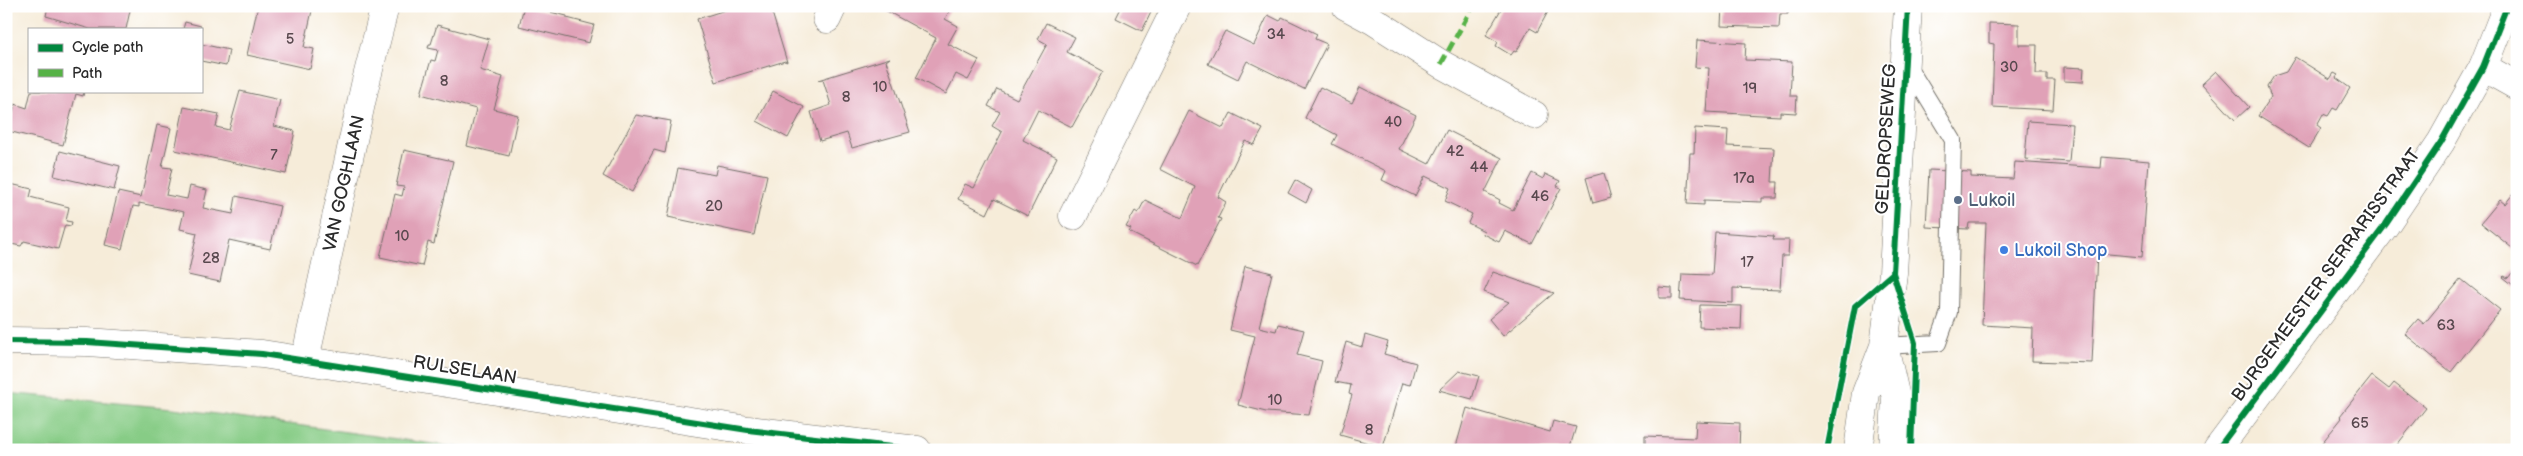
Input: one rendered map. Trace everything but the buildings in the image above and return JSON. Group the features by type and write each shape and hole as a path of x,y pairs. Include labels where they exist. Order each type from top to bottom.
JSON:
{"street":[{"name":"VAN GOGHLAAN","path":"305,360 385,6"},
{"path":"1072,216 1177,6"},
{"path":"1346,6 1374,20 1441,64 1534,115"},
{"name":"GELDROPSEWEG","path":"1858,450 1866,393 1884,346 1893,273 1908,6"},
{"name":"BURGEMEESTER SERRARISSTRAAT","path":"2217,450 2386,224 2441,142 2483,67 2507,6"},
{"path":"2483,67 2517,86"},
{"name":"RULSELAAN","path":"6,341 88,342 262,354 748,430 917,450"},
{"name":"GELDROPSEWEG","path":"1884,346 1896,398 1893,450"}],"lane":[{"path":"1884,346 1938,343 1949,312 1953,140 1906,62"}],"green space":[{"path":"6,393 173,408 477,450 6,450"}],"marked path":[{"path":"1441,64 1473,6"}],"cycle path":[{"path":"1908,6 1893,273 1915,343 1911,450"},
{"path":"2217,450 2386,224 2441,142 2483,67 2507,6"},
{"path":"1827,450 1855,306 1893,273"},
{"path":"6,341 87,342 262,354 748,430 917,450"}],"place":[{"name":"Lukoil","path":"1958,200"},
{"name":"Lukoil Shop","path":"2004,250"}]}
